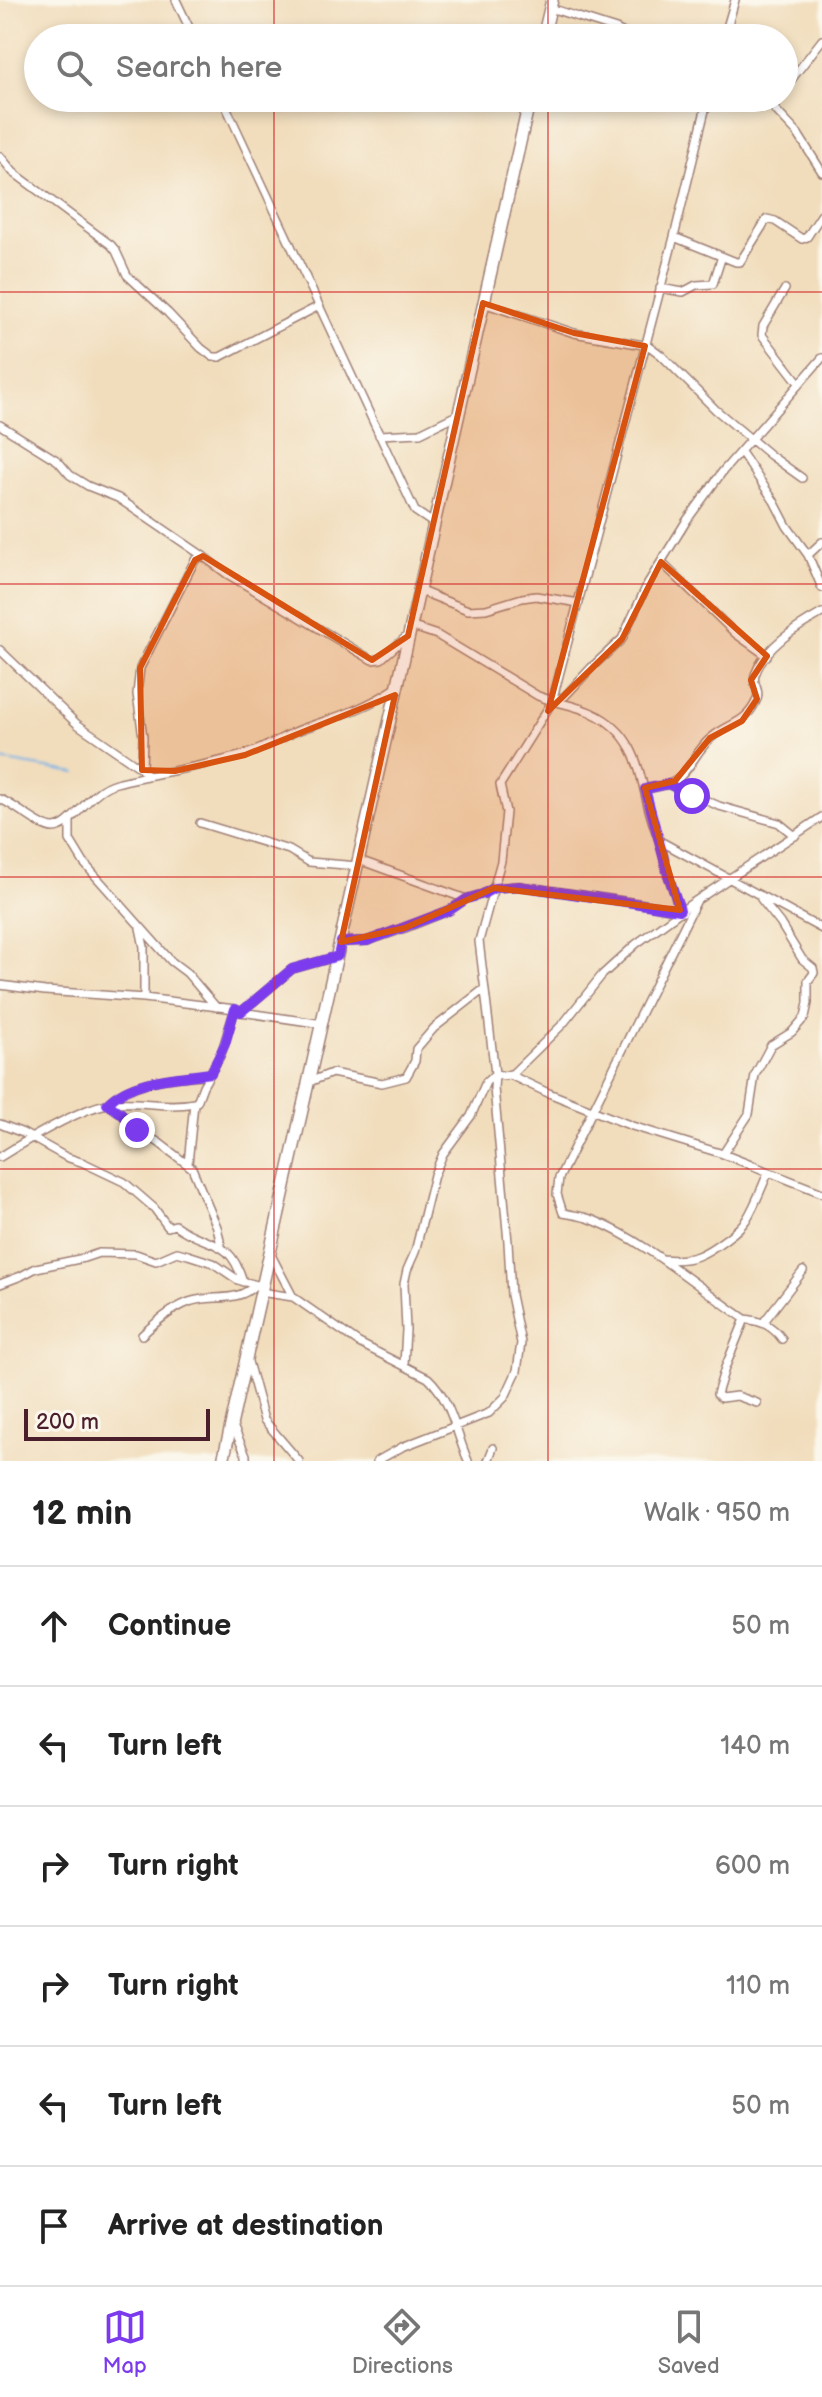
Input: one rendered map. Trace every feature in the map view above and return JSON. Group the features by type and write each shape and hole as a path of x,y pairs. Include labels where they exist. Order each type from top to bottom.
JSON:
{"main road":[{"path":"546,24 551,4"},
{"path":"223,1461 259,1288 323,1024 527,112"}],"street":[{"path":"176,0 187,24"},
{"path":"728,24 735,0"},
{"path":"551,4 603,24"},
{"path":"798,71 822,40"},
{"path":"229,112 415,511 433,523"},
{"path":"377,1461 402,1447 481,1417 497,1406 514,1381 521,1353 520,1333 511,1295 495,1074 479,941 501,861 506,812 500,785 552,702 705,112"},
{"path":"775,112 798,134 822,172"},
{"path":"0,156 13,172 111,245 127,275 213,357 220,357 319,306"},
{"path":"674,237 740,262 767,219 802,239 807,237 822,214"},
{"path":"660,288 683,292 696,285 713,284 722,256"},
{"path":"785,289 763,326 762,335 799,383"},
{"path":"483,303 574,333 649,346 716,410 802,478"},
{"path":"552,702 565,696 622,639 661,562 687,520 751,438 822,358"},
{"path":"379,435 420,433 459,414"},
{"path":"0,425 58,461 70,475 118,498 227,574 372,660 381,659 409,631 437,635 530,692 552,702 577,707 617,728 635,757 681,911"},
{"path":"741,452 808,555 822,588"},
{"path":"808,555 822,542"},
{"path":"146,772 137,694 140,668 192,564 203,556"},
{"path":"661,562 736,634 767,656"},
{"path":"418,590 468,610 486,609 536,596 579,603"},
{"path":"645,789 668,784 686,772 710,738 742,721 757,699 755,674 767,656 784,638 822,613"},
{"path":"0,650 77,724 146,772"},
{"path":"0,799 18,807 46,827 57,828 70,821 102,789 146,772 175,771 263,749 297,731 373,704 396,688"},
{"path":"668,784 719,806 779,823 795,836"},
{"path":"510,1075 563,1024 619,958 681,911 822,817"},
{"path":"70,821 70,840 84,863 216,1007"},
{"path":"200,823 289,850 309,862 358,863 466,899"},
{"path":"660,841 822,929"},
{"path":"341,942 367,941 405,928 494,888 519,886 681,911"},
{"path":"723,1154 749,1114 755,1075 771,1045 792,1032 805,1017 808,981 814,973 759,896"},
{"path":"696,902 591,1110 556,1189 560,1209 565,1214 607,1226 661,1259 745,1319 760,1320 773,1328 782,1339"},
{"path":"138,923 144,947 144,998"},
{"path":"107,1104 175,1106 197,1102 238,1011 292,969 338,956"},
{"path":"0,985 144,998 323,1024"},
{"path":"309,1082 332,1073 382,1083 406,1077 415,1061 416,1049 434,1028 484,989"},
{"path":"0,1157 79,1114 107,1104 120,1094 177,1076 211,1073"},
{"path":"404,1365 404,1284 434,1175 443,1154 471,1116 486,1082 495,1074 510,1075 632,1126 723,1154 822,1193"},
{"path":"188,1164 194,1103"},
{"path":"107,1104 137,1130 192,1168 217,1227 221,1245 237,1263 243,1282"},
{"path":"0,1124 124,1182 154,1208 168,1227 175,1225 198,1239 221,1245"},
{"path":"661,1259 695,1259 729,1237 748,1217 768,1173"},
{"path":"0,1284 36,1268 103,1253 136,1254 156,1261 177,1252 205,1259 243,1282 293,1297 359,1343 417,1371 436,1386 449,1409 468,1461"},
{"path":"269,1253 293,1297"},
{"path":"763,1323 803,1271"},
{"path":"142,1335 161,1318 189,1302 242,1295 259,1288"},
{"path":"745,1319 717,1394 721,1398 737,1396 757,1403"},
{"path":"246,1355 264,1420 299,1461"},
{"path":"231,1424 245,1450 246,1461"},
{"path":"488,1461 493,1448"}],"highlighted area":[{"path":"483,303 574,333 645,346 548,711 622,639 661,562 767,656 751,680 757,699 742,721 710,738 675,781 645,788 680,910 494,888 405,928 341,942 395,695 245,755 175,771 142,770 140,668 195,560 203,556 372,660 408,636"}],"waterway":[{"path":"0,760 76,773"}],"route":[{"path":"137,1130 107,1104 112,1098 152,1082 211,1073 225,1044 235,1009 241,1012 292,969 338,956 341,942 367,941 405,928 494,888 519,886 680,910 645,789 668,784 692,796"}]}
